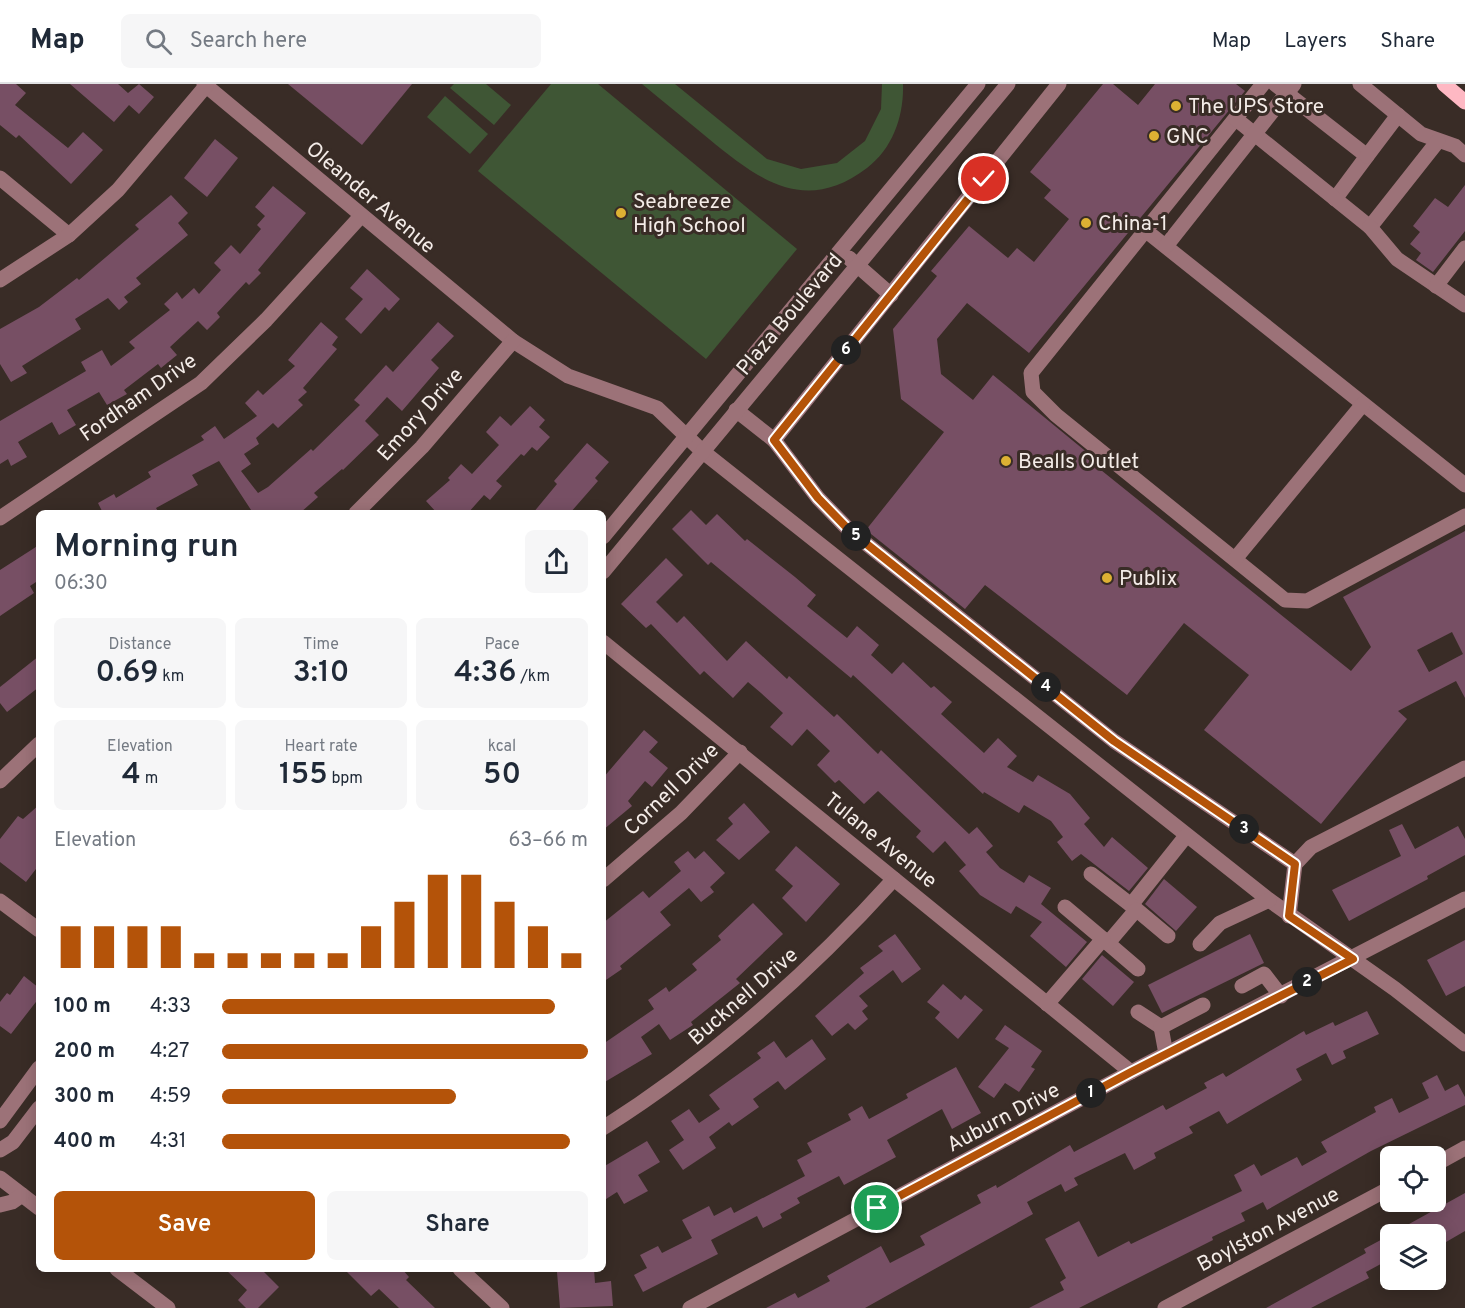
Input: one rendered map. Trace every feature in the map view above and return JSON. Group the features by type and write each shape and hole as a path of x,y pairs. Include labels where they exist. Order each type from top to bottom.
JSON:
{"main road":[{"path":"1444,84 1465,102"}],"street":[{"name":"Plaza Boulevard","path":"606,533 978,84"},
{"name":"Plaza Boulevard","path":"606,568 1008,84"},
{"path":"774,440 1059,84"},
{"path":"1263,84 1031,373 1033,392 1063,421 1285,600 1307,601 1465,516"},
{"path":"1360,84 1421,134 1455,146 1465,155"},
{"path":"0,280 69,235 118,190 205,85"},
{"name":"Oleander Avenue","path":"205,85 513,341 568,376 657,408 702,451 1186,836 1289,916 1353,959 1465,1044"},
{"path":"1166,246 1255,134 1286,87 1367,156"},
{"path":"1335,199 1398,115"},
{"path":"1236,119 1370,227 1397,259 1465,305"},
{"path":"1370,227 1438,141"},
{"path":"1207,154 1226,170"},
{"path":"0,178 69,235"},
{"path":"1174,195 1193,211"},
{"name":"Fordham Drive","path":"0,518 201,383 266,320 361,216"},
{"path":"1145,231 1465,484"},
{"path":"1436,285 1465,248"},
{"path":"840,250 891,295"},
{"name":"Emory Drive","path":"359,510 422,447 513,341"},
{"path":"1235,559 1363,404"},
{"path":"736,410 774,440 818,498 849,530 1114,741 1295,864"},
{"name":"Tulane Avenue","path":"606,644 1131,1072"},
{"path":"0,781 36,747"},
{"name":"Cornell Drive","path":"606,877 681,813 740,752"},
{"path":"1289,916 1295,864 1311,847 1465,768"},
{"path":"1047,1004 1133,908 1186,836"},
{"path":"1091,874 1168,936"},
{"name":"Bucknell Drive","path":"606,1126 646,1100 747,1022 821,956 894,879"},
{"name":"Auburn Drive","path":"690,1308 1131,1072 1465,899"},
{"path":"1200,944 1220,923 1269,900"},
{"path":"0,901 36,928"},
{"path":"1065,907 1138,969"},
{"path":"1242,986 1264,974 1281,996"},
{"path":"1161,1027 1203,1005"},
{"path":"1138,1012 1161,1027 1166,1054"},
{"path":"0,1120 36,1072"},
{"path":"0,1150 13,1142 36,1112"},
{"path":"1446,1158 1465,1148"},
{"path":"0,1178 36,1206"},
{"name":"Boylston Avenue","path":"1165,1308 1380,1193"},
{"path":"0,1205 12,1202 22,1195"},
{"path":"121,1272 168,1308"},
{"path":"463,1272 502,1308"}],"green space":[{"path":"454,84 486,84 511,105 494,125 450,88"},
{"path":"551,84 598,84 797,249 706,359 478,171"},
{"path":"642,84 675,84 767,159 801,169 837,163 865,141 881,109 882,84 903,84 903,96 895,130 884,151 876,160 844,182 823,189 803,190 765,179 746,167"},
{"path":"445,96 488,134 470,154 427,117"}],"building":[{"path":"0,84 16,84 26,93 15,105 68,148 83,132 103,150 71,184 19,135 16,138 0,125"},
{"path":"70,84 118,84 128,93 139,84 154,97 139,114 129,105 114,122"},
{"path":"288,84 412,84 362,145"},
{"path":"1103,84 1113,84 1138,105 1155,84 1236,84 1245,91 1029,353 967,303 937,339 941,374 973,400 993,375 1089,454 1086,458 1351,671 1371,647 1343,597 1465,531 1465,698 1456,681 1398,711 1407,719 1321,824 1204,730 1249,675 1184,623 1127,695 985,585 965,609 866,530 944,432 901,399 893,329 937,276 931,271 969,226 1008,258 1017,248 1034,262 1069,219 1044,198 1051,190 1030,172","holes":["1452,632 1463,654 1429,672 1417,650"]},
{"path":"215,139 238,158 207,197 184,178"},
{"path":"1465,185 1465,231 1433,272 1416,260 1421,253 1410,244 1420,232 1413,226 1435,198 1448,207"},
{"path":"273,186 306,213 258,270 261,273 249,285 246,282 217,313 220,317 207,330 198,321 170,347 177,355 161,368 158,364 124,390 127,394 107,405 99,392 67,410 76,425 59,435 52,422 18,442 27,457 11,466 8,459 0,464 0,421 86,371 81,362 102,350 111,366 135,348 129,342 170,310 164,304 177,292 182,299 194,288 199,294 221,270 214,263 231,245 240,254 261,229 257,225 265,216 255,207"},
{"path":"171,195 188,213 178,223 188,235 136,278 141,284 124,297 128,302 119,310 108,298 75,319 81,329 22,366 27,373 11,382 0,364 0,329 39,307 77,278 79,280 139,229 135,225"},
{"path":"367,269 400,299 389,311 385,307 361,334 345,319 363,299 350,288"},
{"path":"321,322 338,337 332,345 337,349 303,388 307,392 298,400 303,405 278,428 273,423 256,438 259,444 244,454 251,464 241,471 258,493 311,449 313,451 360,405 354,400 386,365 393,372 438,322 454,336 431,360 439,368 402,411 387,397 365,421 379,435 343,470 314,493 318,497 303,510 251,510 219,461 192,475 198,485 156,508 157,510 102,510 98,503 114,494 116,498 151,477 148,472 204,440 201,436 215,426 224,439 257,416 245,403 258,390 263,395 295,366 288,360"},
{"path":"530,406 545,420 539,427 550,437 537,451 532,447 524,456 521,454 496,481 502,486 490,500 484,495 471,510 434,510 426,501 450,480 448,478 461,464 472,474 499,445 486,432 500,416 511,426"},
{"path":"587,443 609,462 595,478 598,481 573,510 535,510 557,484 554,481"},
{"path":"691,510 706,525 717,514 745,541 747,539 816,595 807,606 847,638 857,626 879,645 871,655 892,674 903,662 931,688 934,686 952,702 941,714 984,753 998,738 1017,756 1007,767 1033,782 1038,775 1070,794 1090,818 1084,824 1104,847 1112,837 1148,868 1129,891 1081,854 1072,861 1057,842 1063,837 1051,821 1024,805 1019,813 984,792 983,794 853,675 851,678 711,562 708,565 672,529"},
{"path":"36,547 36,582 30,586 34,593 0,616 0,570"},
{"path":"666,558 683,575 656,602 677,623 684,616 727,661 746,641 787,679 789,676 834,717 837,714 878,754 881,750 969,834 977,827 993,846 986,852 1000,868 1024,883 1029,875 1051,888 1041,904 1087,942 1066,967 1030,936 1042,922 1016,906 1011,914 980,895 959,871 966,865 945,841 933,853 916,837 921,831 878,791 864,804 839,780 835,783 817,765 830,751 807,729 792,746 770,727 783,713 748,682 733,698 704,671 700,675 651,624 646,628 621,604"},
{"path":"36,658 36,689 7,712 0,703 0,687"},
{"path":"644,730 658,742 649,752 668,768 652,787 645,781 628,801 632,806 606,828 606,774"},
{"path":"744,803 770,832 739,860 716,840 733,824 728,818"},
{"path":"36,808 36,869 26,882 0,862 0,839 18,816 23,819"},
{"path":"1402,824 1415,849 1458,826 1465,839 1465,855 1427,876 1428,879 1349,921 1332,890 1401,856 1389,830"},
{"path":"796,846 840,884 806,922 782,898 793,886 775,870"},
{"path":"688,851 695,859 704,851 725,873 710,887 714,892 701,902 689,888 660,912 671,925 620,966 622,969 606,980 606,921 643,891 649,898 681,871 674,862"},
{"path":"1164,879 1197,907 1176,931 1145,904"},
{"path":"753,903 783,934 736,979 740,983 691,1022 693,1025 670,1040 659,1024 641,1037 652,1054 606,1081 606,1042 654,1009 648,1000 666,987 669,992 697,970 692,964 721,940 718,936"},
{"path":"895,934 921,969 902,983 893,970 859,996 868,1006 862,1011 868,1019 855,1030 848,1023 832,1036 815,1016 864,973 860,968 883,951 878,946"},
{"path":"1250,934 1264,963 1162,1013 1148,985"},
{"path":"1465,940 1465,986 1446,996 1427,960"},
{"path":"1102,955 1134,982 1113,1006 1082,979"},
{"path":"24,976 36,986 36,1002 11,1034 0,1026 0,1002 7,993 10,995"},
{"path":"943,984 961,1000 965,995 983,1010 958,1039 935,1018 940,1012 927,1002"},
{"path":"1367,1011 1379,1034 1343,1051 1346,1058 1332,1065 1326,1053 1296,1069 1302,1080 1227,1124 1219,1111 1189,1127 1193,1133 1154,1153 1156,1158 1134,1170 1125,1153 1074,1178 1078,1185 1065,1192 1061,1184 1027,1202 1033,1214 865,1308 766,1308 795,1293 798,1298 830,1281 827,1276 881,1246 890,1263 925,1245 920,1236 981,1203 977,1195 996,1185 997,1188 1070,1145 1074,1152 1163,1105 1166,1110 1207,1088 1204,1083 1223,1073 1226,1077 1304,1031 1306,1035 1333,1022 1335,1026"},
{"path":"1005,1025 1042,1051 1031,1067 1035,1069 1019,1092 1005,1083 994,1098 978,1087 1009,1048 995,1039"},
{"path":"812,1039 826,1059 785,1090 778,1081 753,1099 759,1107 732,1126 729,1122 709,1137 716,1148 683,1170 669,1150 684,1140 671,1121 689,1109 699,1123 720,1109 709,1095 761,1058 757,1053 774,1041 786,1058"},
{"path":"956,1067 981,1113 952,1129 942,1109 887,1140 896,1157 844,1185 839,1176 797,1198 800,1203 780,1214 782,1218 763,1228 757,1216 711,1240 718,1254 643,1292 634,1275 647,1268 640,1255 658,1246 662,1253 692,1238 682,1220 709,1206 714,1216 731,1207 734,1213 805,1176 797,1160 812,1152 807,1143 851,1120 848,1114 862,1106 869,1119 908,1098 906,1094"},
{"path":"1437,1075 1445,1091 1458,1084 1465,1097 1465,1105 1380,1146 1267,1210 1263,1202 1241,1213 1245,1221 1212,1237 1213,1240 1079,1308 1029,1308 1064,1290 1060,1282 1066,1278 1045,1239 1079,1221 1098,1257 1129,1241 1131,1244 1242,1191 1234,1175 1254,1164 1261,1176 1297,1157 1302,1166 1327,1152 1321,1142 1376,1112 1374,1107 1392,1098 1399,1113 1429,1098 1422,1083"},
{"path":"647,1141 660,1162 638,1175 648,1191 624,1204 617,1192 606,1199 606,1165"},
{"path":"1465,1193 1465,1231 1446,1242 1446,1224 1409,1224 1431,1212 1446,1212 1446,1204"},
{"path":"1380,1240 1380,1264 1366,1272 1369,1278 1311,1308 1266,1308 1366,1253 1364,1249"},
{"path":"228,1272 264,1272 279,1287 258,1308 246,1308 238,1300 247,1290"},
{"path":"347,1272 405,1272 409,1277 406,1280 435,1308 399,1308 379,1289 371,1296"},
{"path":"557,1272 594,1272 595,1283 611,1281 613,1306 560,1308"}],"place":[{"name":"The UPS Store","path":"1176,106"},
{"name":"GNC","path":"1154,136"},
{"name":"Seabreeze High School","path":"621,213"},
{"name":"China-1","path":"1086,223"},
{"name":"Bealls Outlet","path":"1006,461"},
{"name":"Publix","path":"1107,578"}],"route":[{"path":"877,1208 1131,1072 1353,959 1289,916 1295,864 1114,741 849,530 818,498 774,440 984,179"}]}
